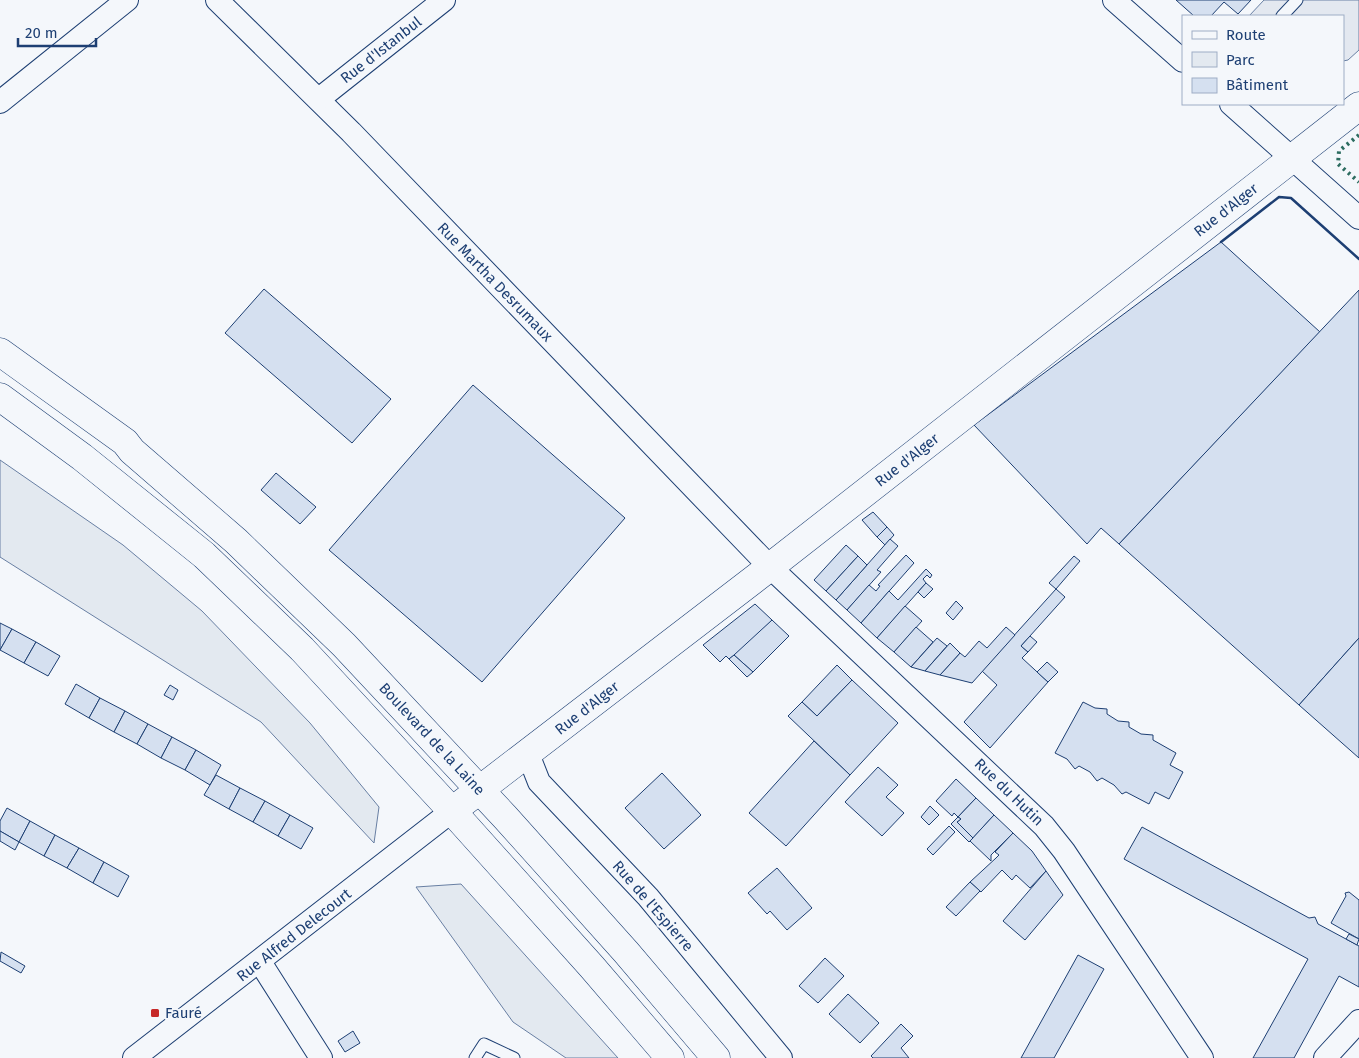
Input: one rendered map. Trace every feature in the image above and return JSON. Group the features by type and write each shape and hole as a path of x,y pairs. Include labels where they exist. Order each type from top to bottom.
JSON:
{"main road":[{"name":"Rue d'Alger","path":"452,811 770,567 1359,106"},
{"name":"Boulevard de la Laine","path":"0,352 125,442 132,451 230,534 298,599 344,645 480,790 626,952 716,1058"},
{"path":"0,397 82,456 204,555 333,681 592,967 670,1058"}],"street":[{"path":"0,102 127,0"},
{"name":"Rue Martha Desrumaux","path":"218,0 319,99 770,567"},
{"name":"Rue d'Istanbul","path":"319,99 444,0"},
{"path":"1114,0 1182,60"},
{"path":"1232,105 1359,218"},
{"name":"Rue du Hutin","path":"770,567 1049,831 1202,1058"},
{"name":"Rue de l'Espierre","path":"528,754 539,782 648,897 781,1058"},
{"name":"Rue Alfred Delecourt","path":"134,1058 452,811"},
{"path":"260,962 321,1058"},
{"path":"1326,1058 1359,1021"}],"lane":[{"path":"1283,15 1297,0"},
{"path":"475,1058 484,1044 514,1058"}],"green space":[{"path":"0,460 123,545 202,611 310,723 379,807 374,843 261,722 0,557"},
{"path":"461,884 618,1058 566,1058 513,1022 416,887"}],"shaded area":[{"path":"1264,0 1359,0 1359,50 1348,60 1344,61 1344,15 1250,15"}],"building":[{"path":"1176,0 1251,0 1238,14 1224,2 1212,15 1193,15"},
{"path":"1221,242 1320,332 1119,544 1101,528 1087,544 974,425"},
{"path":"264,289 391,399 352,443 225,333"},
{"path":"1359,290 1359,638 1299,705 1119,544"},
{"path":"473,385 625,518 482,682 329,550"},
{"path":"276,473 316,507 300,524 261,490"},
{"path":"873,512 887,527 877,537 862,520"},
{"path":"887,527 894,535 885,545 877,537"},
{"path":"890,539 898,546 877,570 881,572 847,610 836,600"},
{"path":"846,545 858,556 826,591 814,580"},
{"path":"906,555 914,563 861,623 847,610 869,585 876,591 880,586 878,585"},
{"path":"858,556 867,565 836,600 826,591"},
{"path":"1074,556 1080,561 1056,589 1049,583"},
{"path":"926,569 932,575 930,578 927,575 923,579 926,583 877,638 861,623 889,591 898,600"},
{"path":"926,583 933,589 924,598 918,592"},
{"path":"1056,589 1065,597 1021,646 1028,652 1022,658 1048,682 990,748 964,722 997,685 982,671"},
{"path":"956,601 963,608 953,620 946,613"},
{"path":"755,604 772,620 749,644 729,659 726,656 720,662 703,645"},
{"path":"905,606 922,621 894,652 877,638"},
{"path":"772,620 789,636 753,672 734,655"},
{"path":"0,623 12,629 0,650"},
{"path":"916,627 933,642 911,667 894,652"},
{"path":"1006,627 1015,635 972,683 940,675 960,653 965,657 979,641 987,648"},
{"path":"12,629 36,642 24,663 0,650"},
{"path":"1030,636 1037,642 1028,652 1021,646"},
{"path":"937,638 947,646 925,671 911,667"},
{"path":"1359,638 1359,758 1299,705"},
{"path":"36,642 60,656 48,676 24,663"},
{"path":"950,643 960,653 940,675 925,671"},
{"path":"734,655 753,672 747,677 729,659"},
{"path":"1047,662 1058,672 1048,682 1037,672"},
{"path":"837,665 852,680 817,716 802,702"},
{"path":"852,680 898,723 850,775 788,716 802,702 817,716"},
{"path":"76,684 100,698 89,718 65,704"},
{"path":"170,685 178,690 173,700 164,695"},
{"path":"100,698 125,711 114,732 89,718"},
{"path":"1083,702 1095,708 1107,709 1107,714 1118,721 1129,722 1129,727 1141,734 1153,735 1153,740 1176,753 1170,765 1183,772 1169,799 1155,792 1149,804 1126,792 1122,794 1114,785 1102,778 1097,781 1090,772 1079,766 1075,769 1067,759 1055,753"},
{"path":"125,711 148,724 137,744 114,732"},
{"path":"148,724 172,737 161,758 137,744"},
{"path":"172,737 196,750 185,770 161,758"},
{"path":"814,741 850,775 786,846 749,813"},
{"path":"196,750 221,765 210,785 185,770"},
{"path":"878,767 898,785 886,797 904,813 882,836 845,802"},
{"path":"662,773 701,815 664,849 625,808"},
{"path":"216,775 240,788 229,809 204,795"},
{"path":"956,779 976,798 958,817 954,813 952,816 936,801"},
{"path":"240,788 265,801 253,822 229,809"},
{"path":"976,798 994,815 973,838 957,822 961,819 958,817"},
{"path":"265,801 290,815 278,836 253,822"},
{"path":"930,806 939,815 929,825 921,817"},
{"path":"7,808 30,821 19,842 0,831 0,821"},
{"path":"290,815 313,828 301,849 278,836"},
{"path":"994,815 1013,833 991,855 991,861 970,841"},
{"path":"958,817 961,819 957,822 973,838 969,842 951,824"},
{"path":"30,821 55,835 44,856 19,842"},
{"path":"949,826 955,832 933,855 927,849"},
{"path":"1142,827 1309,918 1315,917 1318,924 1359,946 1359,987 1339,976 1294,1058 1253,1058 1308,959 1124,859"},
{"path":"0,831 19,842 15,850 0,841"},
{"path":"1013,833 1032,851 1046,871 1030,888 1016,875 1012,880 1002,870 981,892 970,882 999,855 995,852"},
{"path":"55,835 79,848 67,868 44,856"},
{"path":"79,848 104,862 93,883 67,868"},
{"path":"104,862 129,876 118,897 93,883"},
{"path":"777,868 812,908 787,930 770,911 767,914 748,893"},
{"path":"1046,871 1063,895 1025,940 1003,921"},
{"path":"970,882 980,891 956,916 946,907"},
{"path":"1349,892 1359,900 1359,939 1331,923 1346,896 1345,893"},
{"path":"1349,934 1359,939 1357,945 1346,939"},
{"path":"1,952 25,966 21,973 0,961"},
{"path":"1078,955 1104,969 1054,1058 1021,1058"},
{"path":"825,958 844,976 818,1003 799,986"},
{"path":"848,994 879,1023 860,1043 829,1014"},
{"path":"901,1024 913,1036 901,1048 909,1058 873,1058 871,1056"},
{"path":"353,1031 360,1043 345,1052 338,1041"}],"hedge":[{"path":"1359,135 1339,151 1338,164 1359,182"}],"wall":[{"path":"1221,242 1279,197 1291,198 1359,259"}],"place":[{"name":"Fauré","path":"155,1013"}]}
